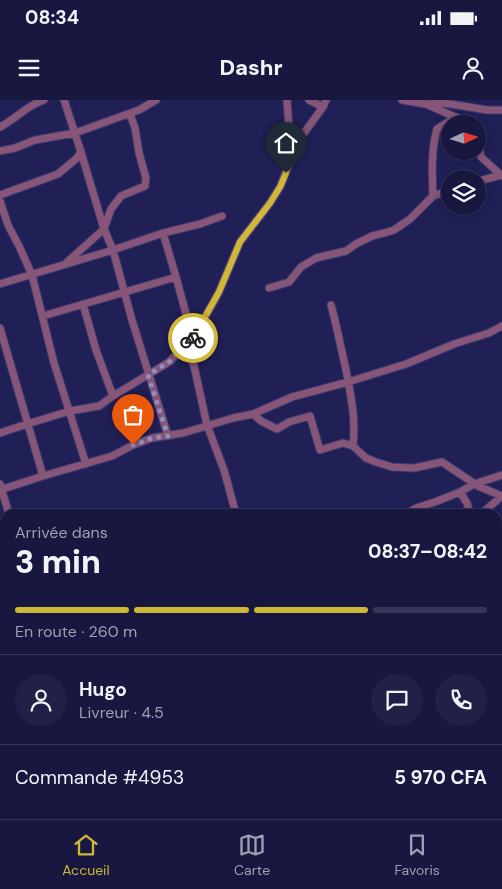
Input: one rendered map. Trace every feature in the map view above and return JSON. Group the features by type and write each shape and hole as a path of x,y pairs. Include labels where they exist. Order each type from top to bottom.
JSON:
{"street":[{"path":"0,127 26,108 44,100"},
{"path":"64,100 104,229 113,250 148,375 168,436"},
{"path":"288,100 289,128 296,147"},
{"path":"0,434 70,411 99,406 169,362 187,345 194,337 219,292 240,242 280,187 296,147 324,103 309,100"},
{"path":"402,100 425,104 444,103 487,110 502,110"},
{"path":"0,151 15,148 36,140 74,133 130,114 154,101"},
{"path":"425,104 451,115"},
{"path":"64,265 104,229 112,209 121,196 145,186 146,178 130,114"},
{"path":"433,196 433,145 437,129 441,126"},
{"path":"0,195 58,174 77,158 81,152"},
{"path":"484,160 502,175"},
{"path":"486,180 502,175"},
{"path":"269,288 290,282 301,267 316,258 346,252 356,244 372,236 400,226 410,219 433,196 441,193"},
{"path":"0,201 8,225 32,275 54,363 86,464"},
{"path":"0,284 222,216"},
{"path":"163,233 194,337"},
{"path":"43,316 176,277"},
{"path":"83,304 96,350 113,396"},
{"path":"331,306 354,407 355,429 353,446"},
{"path":"8,509 1,488 112,456 152,438 183,433 233,418 254,414 292,397 406,364 454,344 489,333 502,326"},
{"path":"0,328 43,476"},
{"path":"187,345 194,366 207,425 224,470 235,509"},
{"path":"254,414 261,421 276,429 289,422 310,416 320,450 343,443 353,446 366,458 392,467 414,468 442,462 474,484 502,496 487,509"},
{"path":"414,509 460,492 474,484 502,476"},
{"path":"460,492 469,509"}],"way so far":[{"path":"133,445 152,438 168,436 148,375 169,362 193,338"}],"route":[{"path":"193,338 219,292 240,242 270,203 286,173"}]}
